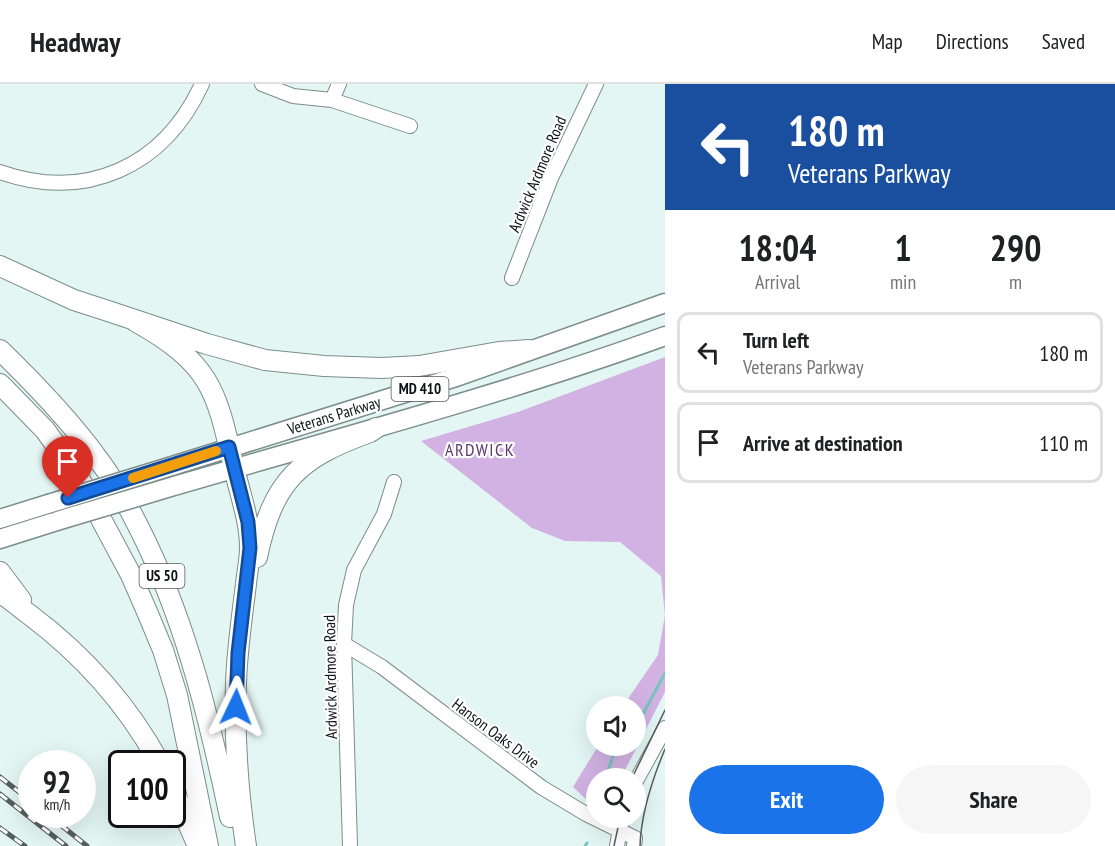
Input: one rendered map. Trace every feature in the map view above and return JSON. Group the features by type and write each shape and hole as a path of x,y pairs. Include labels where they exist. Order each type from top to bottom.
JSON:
{"highway":[{"path":"0,266 74,300 207,344 265,360 324,366 382,368 419,366 499,352 530,350"},
{"path":"135,321 182,351 204,375 218,404 248,522 250,548 236,682 238,793 246,846"},
{"name":"US 50","path":"0,350 55,406 99,459 117,487 151,553 170,594 196,670 236,846"},
{"name":"US 50","path":"0,384 45,430 78,476 131,575 163,650 177,694 208,846"},
{"path":"240,636 270,508 298,470 323,452 376,428"},
{"path":"0,572 9,586 43,625"},
{"path":"0,593 43,625 93,671 115,695 138,726 152,750"},
{"path":"186,819 198,846"}],"main road":[{"name":"Veterans Parkway","path":"0,519 400,395 587,332 665,303"},
{"name":"Veterans Parkway","path":"0,539 234,468 376,428 621,352 665,336"}],"street":[{"path":"0,172 43,182 66,183 87,181 122,170 140,159 167,136 189,108 202,84"},
{"path":"262,84 293,96 332,100 410,126"},
{"path":"332,100 339,84"},
{"name":"Ardwick Ardmore Road","path":"512,278 551,178 596,84"},
{"name":"Ardwick Ardmore Road","path":"351,846 344,644 346,605 354,570 384,514 394,482"},
{"name":"Hanson Oaks Drive","path":"344,644 382,667 541,787 570,806 586,812"},
{"path":"643,768 665,728"},
{"path":"617,846 620,828"},
{"name":"Hanson Oaks Drive","path":"624,828 635,842"}],"shaded area":[{"path":"665,357 665,615 661,576 620,542 565,541 532,528 421,441 518,412"},
{"path":"665,615 665,692 646,729 646,696 630,696 658,655"},
{"path":"592,756 632,756 626,768 586,768 586,799 573,787"}],"waterway":[{"path":"646,708 665,673"},
{"path":"609,768 613,756"}],"tram line":[{"path":"637,768 665,710"},
{"path":"640,846 642,821 648,797 665,749"},
{"path":"614,846 618,828"}],"railway":[{"path":"0,777 18,791"},
{"path":"0,794 66,846"},
{"path":"0,828 25,846"},
{"path":"64,828 87,846"}],"slow traffic":[{"path":"133,478 216,451"}],"district":[{"name":"ARDWICK","path":"480,450"}],"route":[{"path":"68,498 229,447 248,522 250,548 238,653 236,707"}]}
